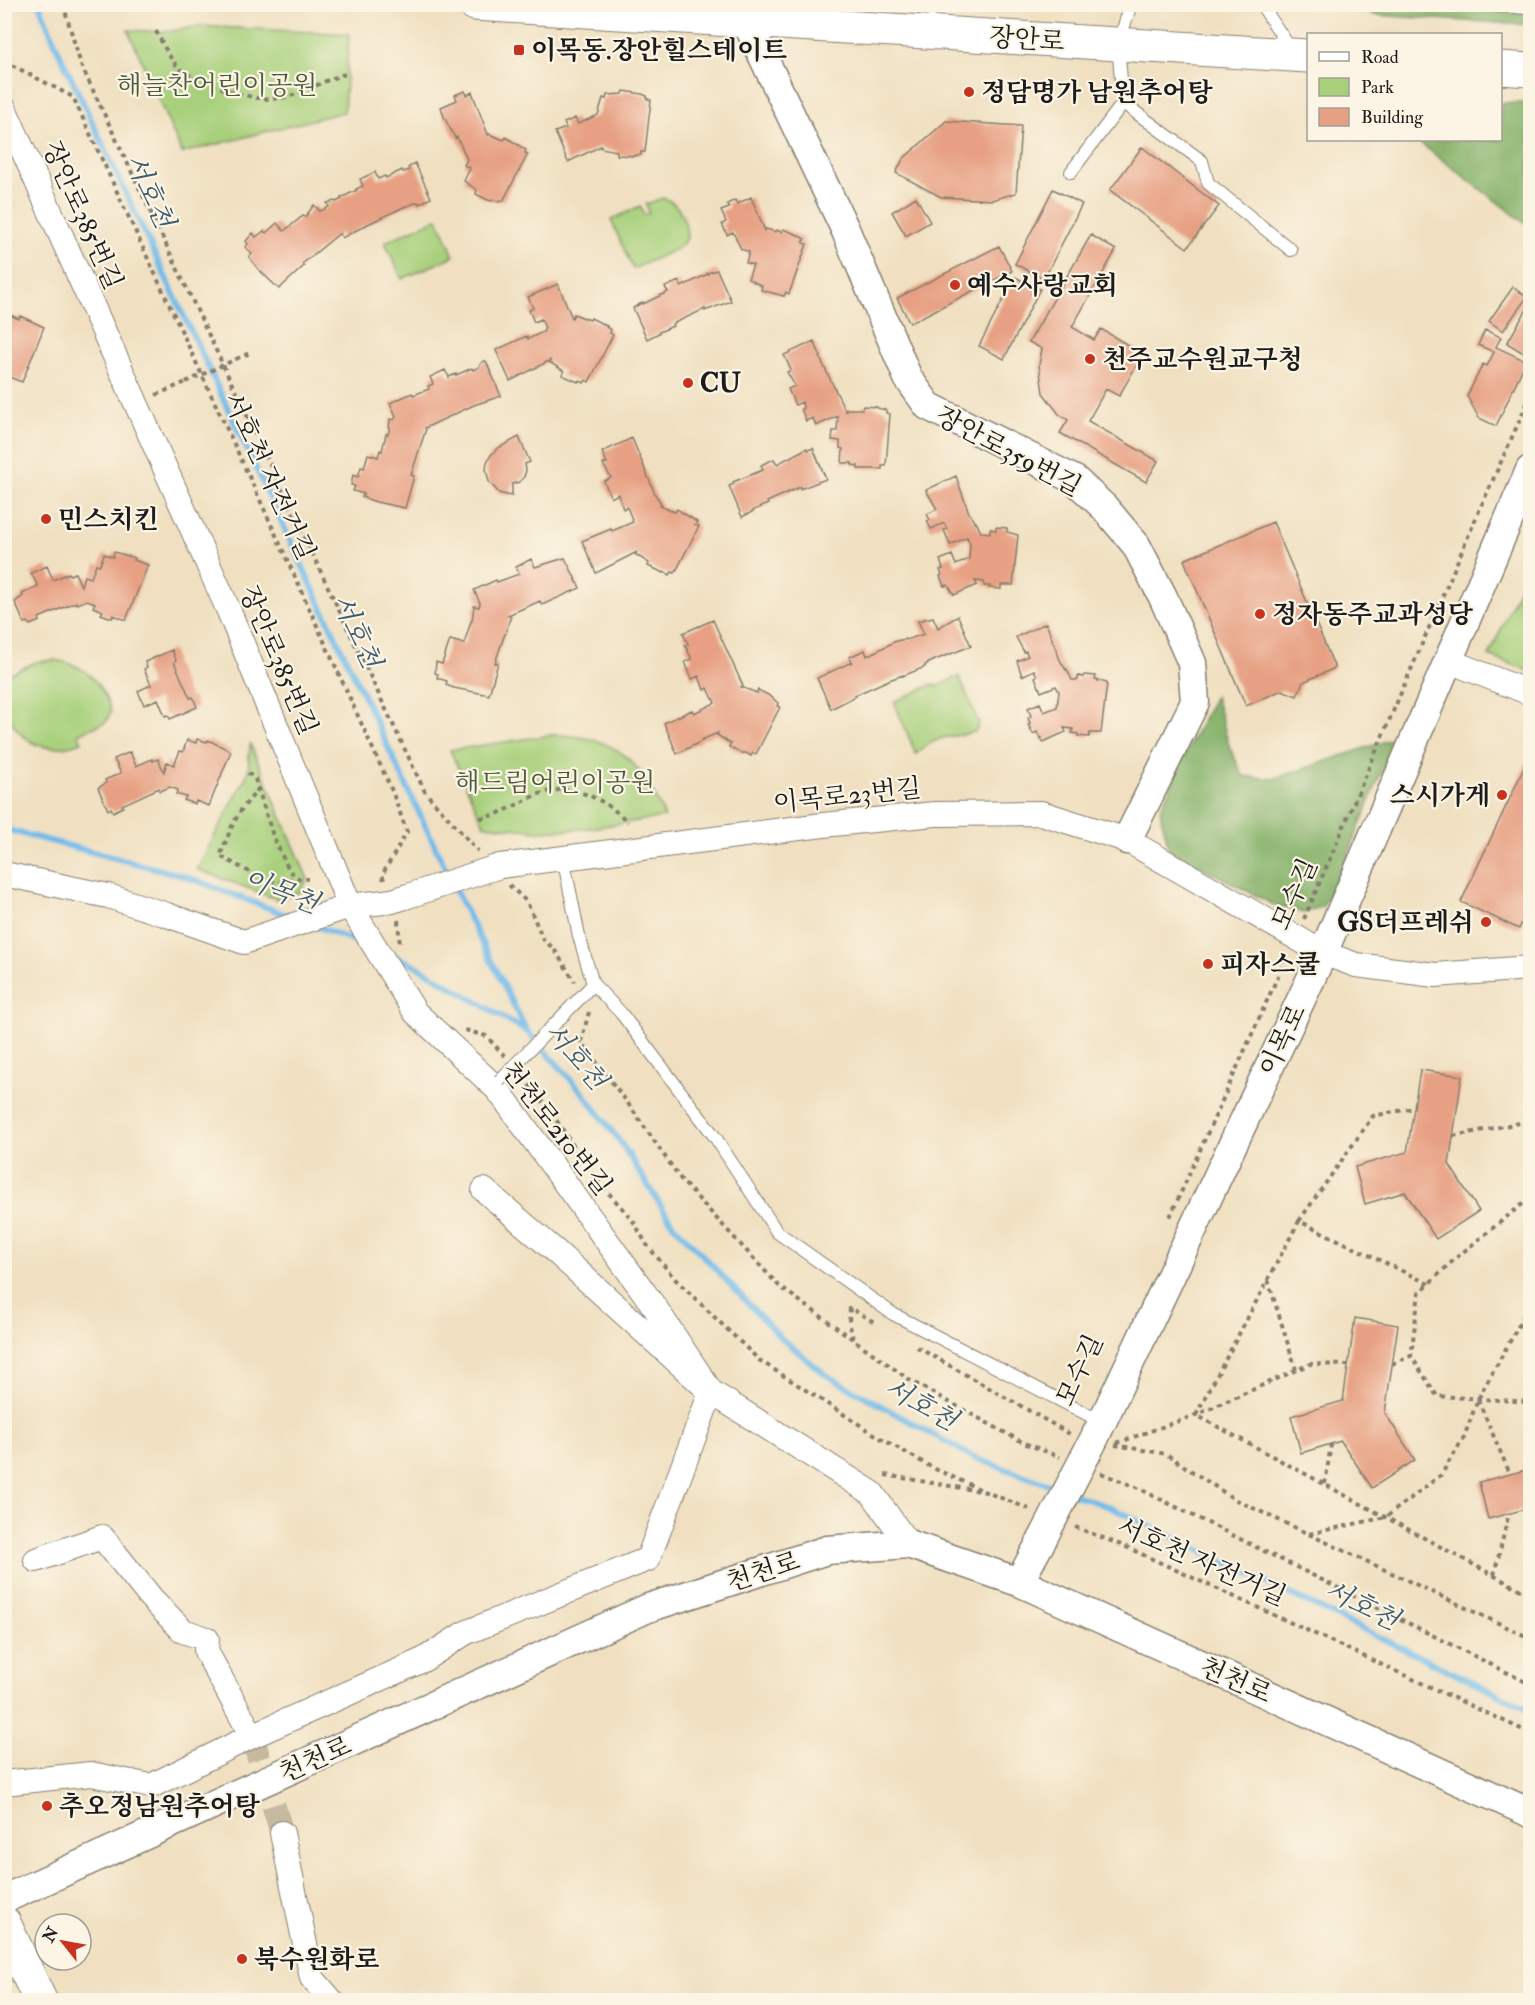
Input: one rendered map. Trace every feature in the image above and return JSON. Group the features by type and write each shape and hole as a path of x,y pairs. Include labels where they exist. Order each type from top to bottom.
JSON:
{"main road":[{"name":"장안로","path":"475,4 742,13 1118,45 1301,56"},
{"path":"1502,68 1530,70"},
{"path":"4,1923 40,2001"}],"street":[{"name":"장안로359번길","path":"742,13 845,229 908,378 927,406 1075,480 1104,507 1136,545 1163,597 1192,663 1195,702 1127,840"},
{"name":"장안로385번길","path":"4,108 228,609 350,906"},
{"name":"이목로","path":"1019,1582 1041,1526 1323,953 1530,470"},
{"path":"1449,661 1530,693"},
{"name":"이목로23번길","path":"350,906 399,899 563,857 823,825 935,814 1041,813 1127,840 1323,953 1356,965 1435,975 1530,968"},
{"path":"4,874 108,896 244,942 350,906"},
{"name":"천천로210번길","path":"350,906 415,1012 496,1084 656,1309 711,1392"},
{"name":"천천로210번길","path":"484,1190 711,1392 872,1492 908,1544"},
{"path":"4,1783 91,1774 152,1786 252,1736 423,1660 465,1633 648,1559 711,1392"},
{"path":"36,1560 102,1537 151,1598 183,1631 207,1640 206,1651 252,1736"},
{"name":"천천로","path":"4,1899 648,1608 827,1550 908,1544 1019,1582 1530,1813"},
{"path":"282,1833 312,1978 331,2001"}],"lane":[{"path":"1071,172 1123,103 1118,45 1131,4"},
{"path":"1261,4 1301,56"},
{"path":"1468,4 1530,8"},
{"path":"1123,103 1202,161 1208,183 1291,250"},
{"path":"563,857 579,936 593,984 621,1013 715,1137 777,1232 893,1314 1090,1428"},
{"path":"496,1084 593,984"}],"path":[{"path":"63,4 81,65 425,792 478,852"},
{"path":"156,31 167,52 181,70 217,87 249,96 267,99 288,96 324,80 346,74"},
{"name":"서호천 자전거길","path":"4,62 73,97 392,791 407,832 382,874 399,899 400,946"},
{"path":"136,404 250,352"},
{"name":"모수길","path":"1303,922 1530,397"},
{"path":"248,773 255,779 259,788 273,836 286,864 300,879 308,879"},
{"path":"259,788 232,826 220,856 267,880 287,881 294,874"},
{"path":"480,818 503,813 545,793 576,790 607,804 628,822"},
{"path":"500,872 527,902 543,939 554,949 580,998 591,1007 581,1042 627,1102 682,1181 779,1286 911,1381 1024,1443 1065,1459"},
{"name":"모수길","path":"1168,1222 1289,952"},
{"path":"444,1040 457,1031 468,1030 486,1036 511,1064"},
{"path":"519,1073 549,1109 594,1177 632,1220 647,1245 676,1280 759,1360 882,1439 933,1468 986,1492 1041,1526"},
{"path":"1196,1414 1299,1221 1373,1116 1414,1108"},
{"path":"1453,1136 1530,1121"},
{"path":"1530,1198 1457,1257 1419,1293 1411,1356 1437,1396 1530,1402"},
{"path":"1299,1221 1429,1284"},
{"path":"1268,1280 1296,1370"},
{"path":"1308,1534 1386,1517 1441,1475 1464,1437 1478,1399 1530,1305"},
{"path":"853,1340 849,1321 850,1308 880,1325"},
{"name":"모수길","path":"910,1342 1070,1434 1090,1428"},
{"path":"1392,1364 1411,1356"},
{"path":"1348,1365 1310,1364 1196,1414 1113,1445 1166,1454 1234,1499 1530,1638"},
{"path":"1478,1399 1509,1474"},
{"path":"1196,1414 1530,1595"},
{"path":"1325,1484 1331,1444"},
{"path":"1095,1471 1136,1487 1530,1684"},
{"path":"859,1484 885,1475 986,1492"},
{"path":"1494,1575 1509,1514"},
{"name":"서호천 자전거길","path":"1071,1525 1124,1546 1530,1733"}],"green space":[{"path":"1360,5 1530,5 1530,25 1373,15"},
{"name":"해늘찬어린이공원","path":"200,26 349,34 344,112 182,153 128,30 165,32"},
{"path":"1502,103 1530,103 1530,227 1417,141 1502,141"},
{"path":"663,198 678,208 686,225 687,238 679,248 633,269 611,220 640,206 644,215 649,213 646,204"},
{"path":"438,218 454,256 402,279 385,242"},
{"path":"1530,563 1530,671 1489,656"},
{"path":"54,660 75,665 90,676 102,691 111,711 106,722 78,734 82,742 62,747 42,746 26,738 12,722 4,704 5,676 36,662"},
{"path":"959,676 979,723 975,732 938,740 916,754 894,702 934,684 936,687"},
{"path":"1215,696 1229,745 1243,776 1273,779 1395,738 1346,860 1323,906 1304,913 1274,905 1169,850 1160,810"},
{"name":"해드림어린이공원","path":"552,735 594,740 624,755 646,780 665,817 584,829 538,831 484,825 450,750"},
{"path":"250,743 308,879 300,892 276,899 197,869 248,773"}],"building":[{"path":"465,91 467,95 472,92 488,135 504,140 506,137 526,150 525,153 528,154 503,201 488,200 476,194 477,190 464,181 470,168 464,165 467,159 441,107 457,100 455,95"},
{"path":"624,91 642,94 651,100 645,152 635,156 617,155 617,151 601,148 601,146 568,162 555,132 566,128 564,123 575,118 578,124 598,115 603,98 606,99 607,95 623,94"},
{"path":"946,121 1021,126 1016,193 992,200 941,197 896,173 903,159"},
{"path":"1142,147 1219,206 1187,248 1110,190"},
{"path":"415,163 431,198 419,204 418,202 404,207 342,238 340,233 302,264 304,266 279,289 249,257 252,254 245,247 248,244 246,241 253,233 256,237 264,231 266,233 277,223 284,231 303,216 305,217 314,205 320,211 329,207 327,203 336,202 363,186 360,179 375,172 378,179 385,176 386,178 402,170 403,172 409,170 408,168"},
{"path":"1053,189 1082,204 1044,279 1015,264"},
{"path":"751,197 765,231 766,229 782,232 783,229 805,239 803,243 807,244 789,294 786,292 784,296 761,290 762,286 748,279 753,265 746,263 749,252 741,249 733,232 727,235 722,224 726,222 721,211 729,208 727,204 735,200 737,204"},
{"path":"916,197 930,222 906,236 892,212"},
{"name":"천주교수원교구청","path":"1091,235 1116,250 1072,327 1094,340 1101,329 1143,354 1119,396 1106,389 1088,421 1158,461 1146,482 1060,433 1068,420 1059,414 1043,393 1039,365 1042,349 1029,342"},
{"name":"예수사랑교회","path":"999,246 1012,271 910,323 897,298"},
{"path":"717,270 731,301 705,311 705,309 672,324 673,326 647,339 633,308 668,292 665,287 679,281 681,287"},
{"path":"1015,277 1040,289 1004,359 979,346"},
{"path":"558,284 572,318 574,314 590,320 591,318 607,326 613,335 589,382 586,380 584,383 579,380 578,382 562,375 564,371 549,362 551,360 510,381 496,350 527,336 528,339 543,332 545,328 541,319 534,322 529,310 533,308 528,297"},
{"path":"1513,287 1527,297 1503,331 1489,321"},
{"path":"1527,309 1530,311 1530,345 1525,354 1507,343"},
{"path":"10,315 19,319 20,316 44,327 22,382 9,377 8,380 4,378 4,318 9,319"},
{"path":"1485,330 1501,337 1496,347 1526,361 1496,426 1479,418 1467,396 1483,364 1487,366 1494,352 1478,345"},
{"path":"814,341 846,412 846,409 862,409 863,406 877,407 890,414 886,466 882,466 882,469 858,469 858,466 852,463 842,463 843,449 840,448 840,441 832,440 833,431 837,431 838,416 816,426 813,418 806,421 801,409 803,408 802,402 795,405 788,389 795,386 787,372 791,370 784,355"},
{"path":"486,361 501,396 474,405 425,428 411,475 414,476 405,508 376,502 362,497 364,494 353,491 355,486 351,485 353,475 358,477 361,467 364,468 368,454 378,457 380,450 382,451 386,434 390,428 390,419 394,420 396,416 390,403 412,393 413,395 429,389 428,386 433,384 430,377 445,370 449,377 472,368 473,370"},
{"path":"519,437 530,462 525,464 524,477 512,484 512,496 499,493 489,482 487,462 498,448"},
{"path":"632,438 655,494 662,505 660,506 675,512 677,509 697,522 695,525 699,526 675,573 672,572 670,575 648,566 649,563 635,554 637,552 596,573 582,541 633,522 627,507 623,509 618,494 611,498 604,481 611,478 603,464 607,463 602,452"},
{"path":"807,448 808,450 813,448 826,479 800,489 800,487 767,502 768,504 742,517 729,486 734,484 733,482 763,470 761,465 774,459 777,464"},
{"path":"956,476 969,513 981,532 990,533 990,529 996,530 996,527 1007,528 1007,532 1018,535 1013,585 1001,585 1001,589 989,588 990,586 984,586 984,582 975,581 977,585 954,595 948,585 944,586 940,576 942,575 940,570 943,569 940,560 952,555 956,565 969,559 970,544 967,537 950,545 944,530 947,529 944,523 931,529 927,521 930,520 927,514 937,509 926,490"},
{"name":"정자동주교과성당","path":"1273,522 1335,668 1303,682 1297,696 1282,690 1246,706 1184,560"},
{"path":"114,552 135,558 134,560 148,565 126,620 113,615 112,618 101,614 103,611 93,607 95,603 87,600 77,604 76,602 39,618 40,621 30,625 28,622 24,623 15,602 23,596 22,594 38,586 31,573 47,566 53,580 69,573 70,575 75,573 81,586 84,576 91,578 96,564 100,565 104,554 113,557"},
{"path":"565,558 580,588 542,605 540,601 508,615 511,616 495,663 498,663 489,695 454,688 446,685 447,681 437,678 436,662 442,664 450,640 464,644 472,621 474,606 479,607 480,603 474,590 496,580 497,582 519,574 516,567 531,559 535,567"},
{"path":"958,616 971,646 855,695 831,709 817,678 852,662 849,657 865,650 867,656 896,641 924,634 918,621 933,617 938,628"},
{"path":"713,620 743,686 741,687 757,693 758,690 770,696 780,707 756,754 753,753 751,756 729,747 731,744 717,735 718,733 677,754 664,723 692,710 694,713 715,703 708,688 704,690 699,676 692,679 685,662 692,659 685,645 688,644 683,633"},
{"path":"1046,623 1060,660 1072,680 1078,680 1078,676 1084,677 1084,675 1096,676 1095,680 1107,683 1101,733 1090,733 1089,737 1078,736 1072,733 1073,729 1064,728 1066,732 1043,742 1037,732 1033,734 1028,724 1030,723 1028,718 1031,716 1028,708 1040,703 1044,712 1057,707 1059,692 1056,686 1041,692 1034,670 1022,676 1017,661 1028,656 1016,637"},
{"path":"172,650 176,660 174,662 190,698 193,697 197,707 170,719 168,715 165,716 158,699 144,705 138,691 151,685 144,669 147,667 145,662"},
{"path":"197,739 207,742 208,740 231,751 209,806 196,801 195,804 184,800 186,797 176,794 178,790 170,787 160,791 159,788 122,805 123,807 113,812 111,808 108,810 98,788 106,783 105,780 121,773 114,759 130,752 136,766 152,759 153,761 158,759 164,772 167,762 174,765 180,751 183,752 187,740 196,743"},
{"path":"1530,755 1530,904 1519,929 1461,902"},
{"path":"1420,1070 1462,1076 1449,1164 1479,1211 1436,1239 1405,1192 1365,1204 1355,1167 1407,1152"},
{"path":"1355,1318 1398,1325 1385,1413 1415,1460 1372,1488 1341,1441 1301,1453 1291,1416 1343,1401"},
{"path":"1530,1469 1530,1508 1488,1519 1479,1482"}],"waterway":[{"name":"서호천","path":"39,4 58,50 450,878"},
{"name":"이목천","path":"4,829 184,876 292,917"},
{"name":"서호천","path":"454,888 527,1031 584,1094 621,1143 672,1223 781,1338 826,1375 975,1458 1061,1489"},
{"name":"이목천","path":"316,926 365,945"},
{"name":"이목천","path":"389,954 415,965 526,1031"},
{"name":"서호천","path":"1073,1494 1112,1508 1530,1710"}],"tunnel":[{"path":"252,1736 282,1833"}],"place":[{"name":"이목동.장안힐스테이트","path":"519,50"},
{"name":"정담명가 남원추어탕","path":"969,92"},
{"name":"예수사랑교회","path":"955,285"},
{"name":"천주교수원교구청","path":"1090,359"},
{"name":"CU","path":"688,383"},
{"name":"민스치킨","path":"46,519"},
{"name":"정자동주교과성당","path":"1260,614"},
{"name":"스시가게","path":"1502,795"},
{"name":"GS더프레쉬","path":"1486,922"},
{"name":"피자스쿨","path":"1208,964"},
{"name":"추오정남원추어탕","path":"47,1806"},
{"name":"북수원화로","path":"242,1959"}]}
